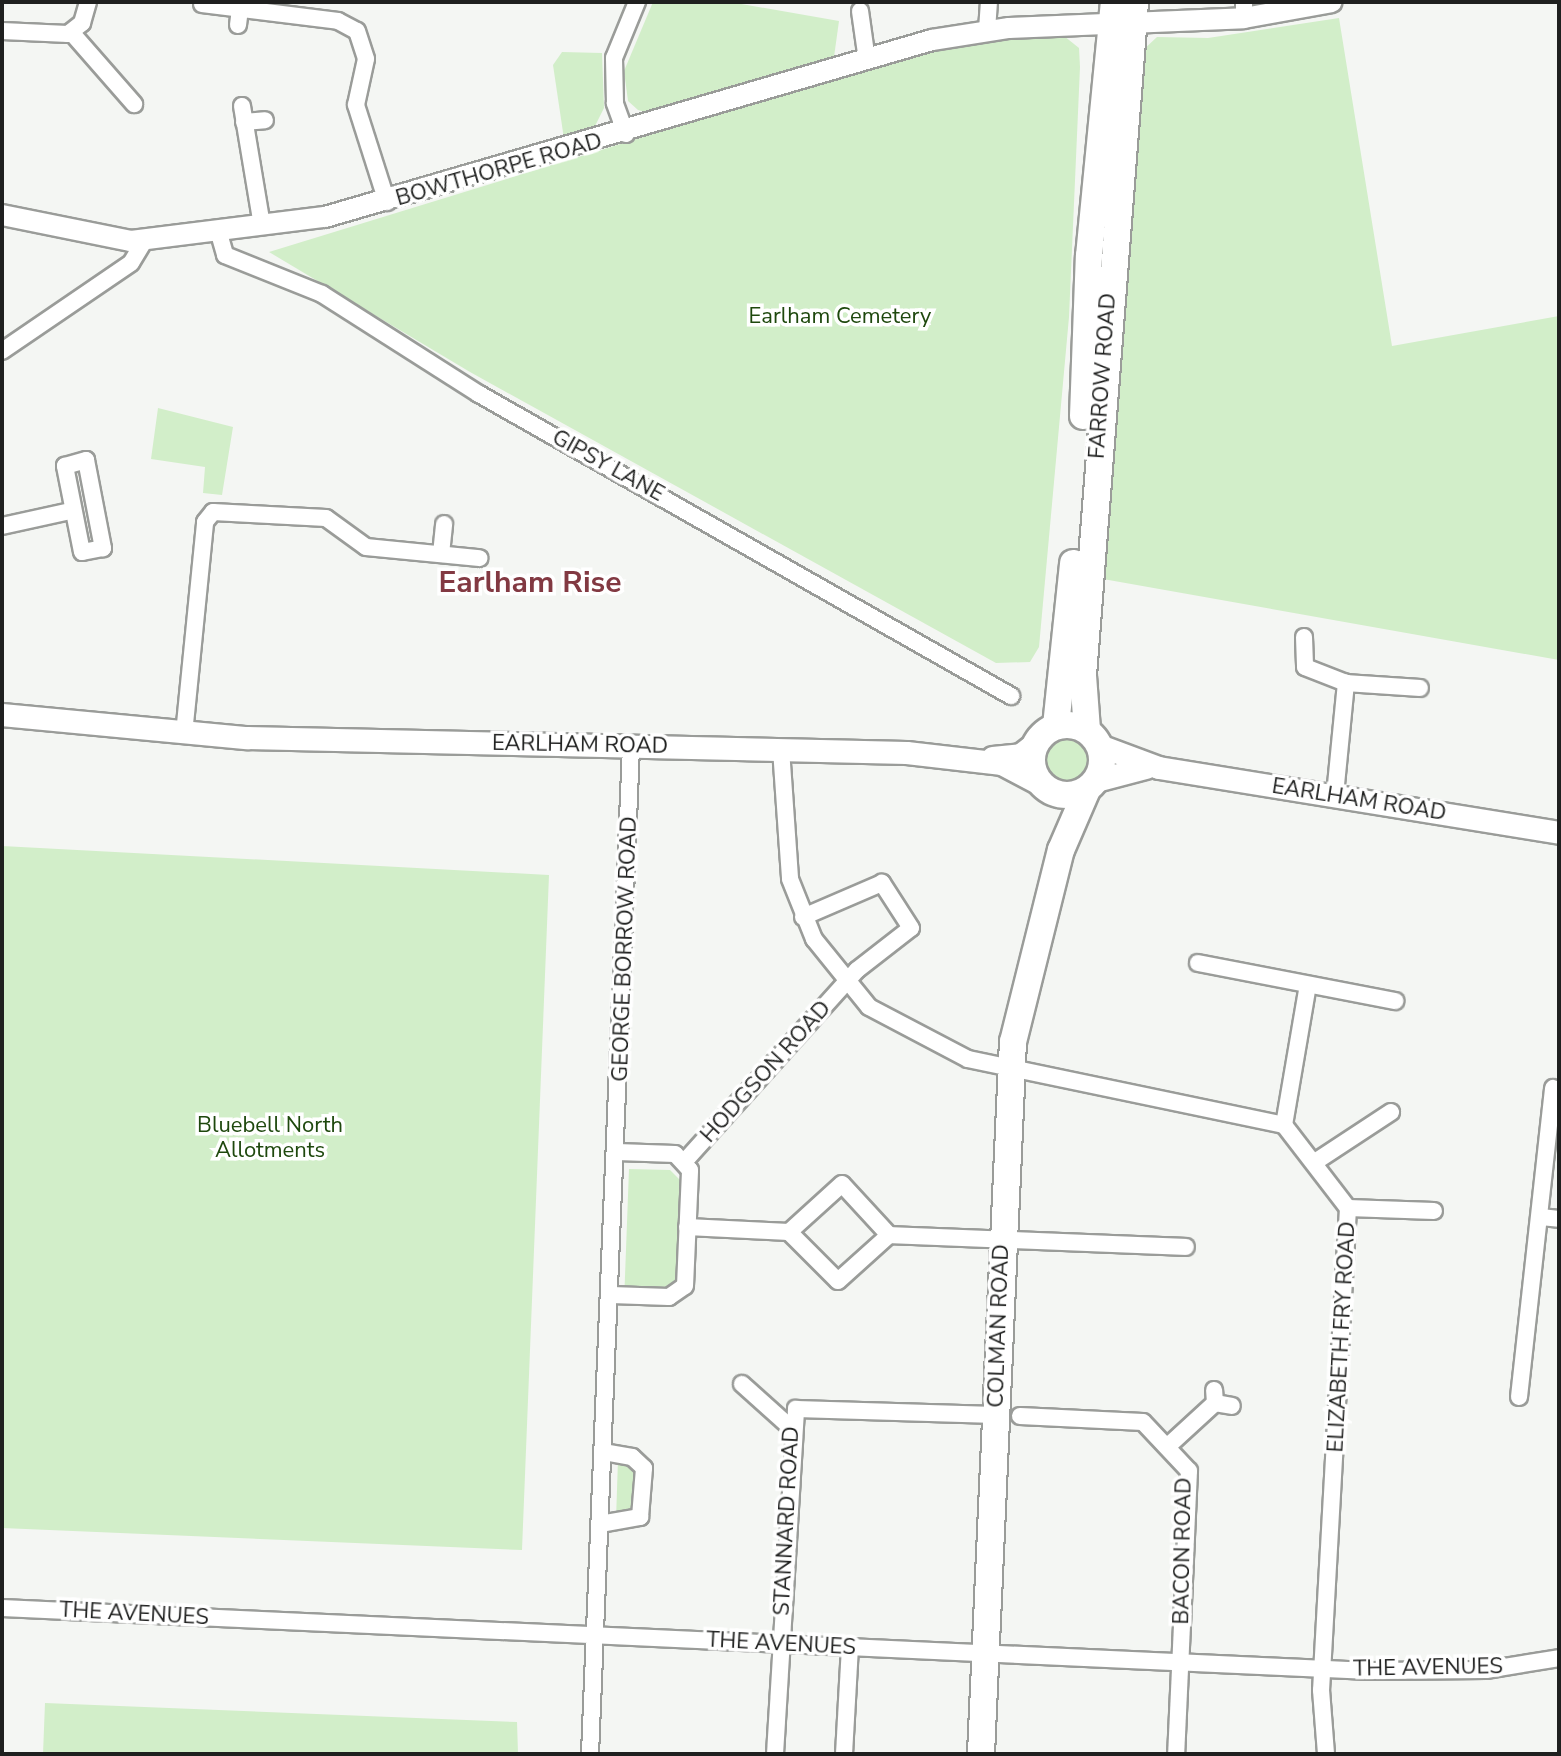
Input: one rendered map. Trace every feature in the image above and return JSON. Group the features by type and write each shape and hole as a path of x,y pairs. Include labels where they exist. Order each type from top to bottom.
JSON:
{"highway":[{"name":"FARROW ROAD","path":"1056,726 1123,13"},
{"name":"FARROW ROAD","path":"1093,738 1083,675 1123,13"},
{"path":"1034,745 1056,726 1093,738"},
{"name":"COLMAN ROAD","path":"981,1754 986,1654 1008,1416 1003,1239 1010,1069 1046,902 1092,785 1093,738"},
{"name":"COLMAN ROAD","path":"1034,745 1034,773 1046,788 1046,902"},
{"path":"1046,788 1092,785"}],"main road":[{"name":"EARLHAM ROAD","path":"2,715 184,734 781,749 975,759 1021,755 1034,745"},
{"name":"EARLHAM ROAD","path":"1093,738 1159,768"},
{"name":"EARLHAM ROAD","path":"975,759 1046,788"},
{"name":"EARLHAM ROAD","path":"1092,785 1114,771 1159,768 1559,833"}],"street":[{"path":"71,32 88,2"},
{"path":"626,134 613,87 614,58 637,2"},
{"path":"987,30 989,2"},
{"name":"BOWTHORPE ROAD","path":"2,215 120,240 145,240 262,225 387,202 626,134 867,60 987,30 1123,13 1244,10 1332,2"},
{"path":"202,4 239,17 338,21 357,31 366,59 356,105 387,202"},
{"path":"860,11 867,60"},
{"path":"2,31 71,32 134,104"},
{"path":"262,225 243,114 265,120"},
{"name":"GIPSY LANE","path":"218,230 225,255 322,294 479,394 1011,696"},
{"path":"119,271 120,240"},
{"path":"2,351 119,271 145,240"},
{"path":"86,460 103,548 82,552 70,511 65,466 86,460"},
{"path":"2,526 70,511"},
{"path":"184,734 205,522 213,512 326,518 366,547 479,558"},
{"path":"441,554 444,524"},
{"path":"1304,637 1305,667 1346,683 1420,688"},
{"path":"1335,795 1346,683"},
{"name":"GEORGE BORROW ROAD","path":"590,1754 617,1152 631,746"},
{"path":"781,749 783,843 803,917 846,983 905,1032 1010,1069 1284,1125 1308,985"},
{"name":"HODGSON ROAD","path":"685,1161 846,983 911,928 882,883 803,917"},
{"path":"1198,963 1395,1001"},
{"path":"1519,1397 1553,1088"},
{"path":"1315,1162 1391,1112"},
{"name":"ELIZABETH FRY ROAD","path":"1284,1125 1348,1208 1323,1669 1326,1754"},
{"path":"611,1295 679,1293 687,1227 685,1161 617,1152"},
{"path":"789,1232 842,1184 889,1235"},
{"path":"1348,1208 1434,1211"},
{"path":"1541,1217 1559,1219"},
{"path":"687,1227 789,1232 838,1281 889,1235 1186,1247"},
{"path":"742,1384 791,1428"},
{"name":"BACON ROAD","path":"1168,1446 1215,1396 1232,1406"},
{"name":"STANNARD ROAD","path":"775,1754 791,1428 796,1409 1008,1416"},
{"name":"BACON ROAD","path":"1008,1416 1143,1422 1189,1471 1176,1754"},
{"path":"600,1524 640,1517 644,1468 632,1457 604,1452"},
{"name":"THE AVENUES","path":"2,1608 1437,1673 1559,1658"},
{"path":"844,1754 850,1648"}],"green space":[{"path":"653,2 730,2 839,21 834,57 652,114 638,110 628,101 624,71"},
{"path":"1339,18 1392,346 1559,316 1559,660 1103,579 1141,52 1157,37 1208,38"},
{"name":"Earlham Cemetery","path":"1064,36 1079,48 1080,67 1069,317 1039,647 1030,662 996,663 470,372 269,252 891,61 993,38"},
{"path":"562,52 602,53 604,108 595,126 564,139 553,65"},
{"path":"158,408 233,427 222,495 203,493 205,467 151,459"},
{"path":"1067,737 1083,744 1090,760 1083,776 1067,783 1051,776 1044,760 1051,744"},
{"name":"Bluebell North Allotments","path":"2,846 549,875 522,1550 2,1528"},
{"path":"629,1169 670,1170 683,1183 679,1294 666,1306 624,1303"},
{"path":"618,1459 639,1469 637,1509 616,1520"},
{"path":"45,1703 517,1722 518,1754 43,1754"}],"district":[{"name":"Earlham Rise","path":"530,583"}]}
